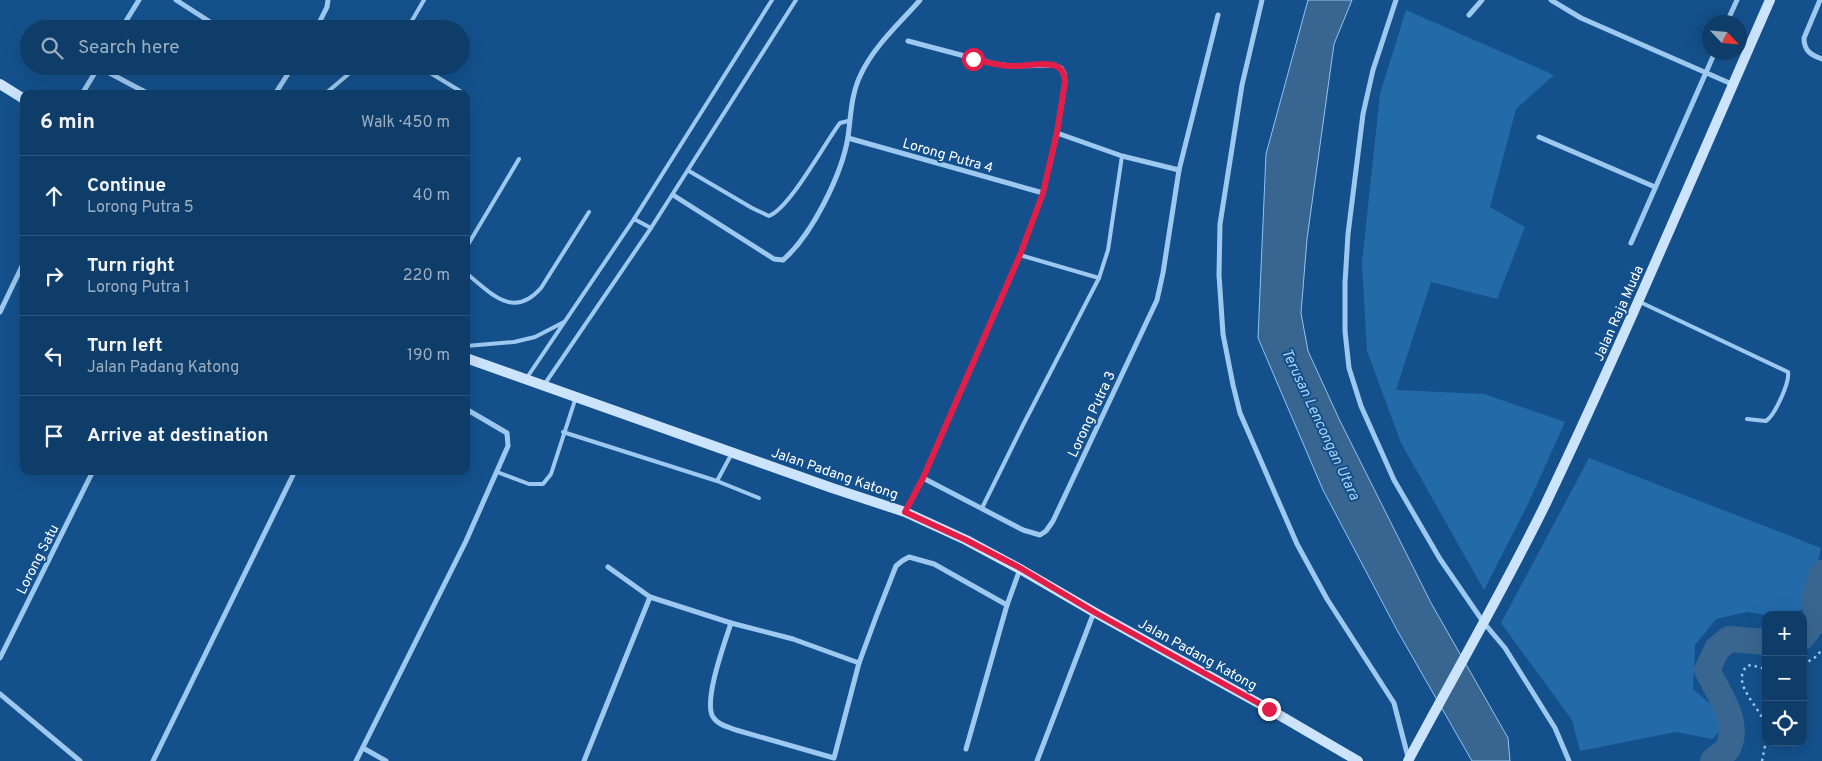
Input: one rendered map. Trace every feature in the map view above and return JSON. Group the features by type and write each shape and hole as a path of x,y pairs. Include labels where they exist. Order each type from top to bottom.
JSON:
{"street":[{"path":"127,20 139,0"},
{"path":"176,0 207,20"},
{"path":"320,20 327,7 328,0"},
{"path":"673,195 774,259 783,260 789,255 813,222 834,181 848,138 848,121 852,97 861,74 876,51 920,0"},
{"path":"1262,0 1242,85 1220,224 1219,275 1223,334 1240,413 1271,487 1297,544 1327,599 1394,703 1409,761"},
{"path":"1396,0 1373,70 1363,114 1348,234 1345,284 1345,331 1349,368 1361,406 1394,480 1481,628 1505,648 1555,728 1569,760"},
{"path":"1469,15 1482,0"},
{"path":"1551,0 1581,18 1734,85"},
{"path":"1731,15 1737,0"},
{"name":"Jalan Raja Muda","path":"1409,761 1545,504 1640,302 1770,0"},
{"path":"1820,0 1804,38 1804,45 1807,51 1822,59"},
{"name":"Lorong Putra 3","path":"923,478 1032,534 1040,535 1046,531 1053,521 1157,300 1180,170 1218,15"},
{"path":"905,512 923,478 1020,255 1043,193 1057,132 1065,82 1061,68 1054,65 1011,66 995,64 908,41"},
{"path":"1631,243 1711,60"},
{"path":"84,90 93,75"},
{"path":"113,75 141,90"},
{"path":"278,90 287,75"},
{"path":"0,84 20,96"},
{"path":"1057,132 1122,156 1180,170"},
{"path":"1539,137 1655,187"},
{"name":"Lorong Putra 4","path":"848,138 1043,193"},
{"path":"0,312 20,270"},
{"name":"Jalan Padang Katong","path":"470,359 905,512 966,540 1020,568 1094,612 1358,761"},
{"path":"356,761 466,541 508,446 507,433 470,411"},
{"name":"Lorong Satu","path":"0,658 91,475"},
{"path":"153,761 293,475"},
{"path":"834,758 859,663 896,566 909,557 934,564 1007,605"},
{"path":"608,568 650,597 731,623 793,639 859,663"},
{"path":"966,749 1007,605 1020,568"},
{"path":"584,761 650,597"},
{"path":"1037,761 1094,612"},
{"path":"731,623 710,697 712,715 721,724 736,730 840,761"},
{"path":"0,694 80,761"},
{"path":"363,748 386,761"}],"lane":[{"path":"412,20 424,0"},
{"path":"526,379 634,218 772,0"},
{"path":"543,385 673,195 796,0"},
{"path":"330,90 347,75"},
{"path":"434,75 458,90"},
{"path":"688,170 769,216 780,209 840,123 848,121"},
{"path":"982,508 1022,425 1099,278 1108,250 1122,156"},
{"path":"470,241 519,159"},
{"path":"470,276 499,300 516,303 525,302 542,288 589,212"},
{"path":"634,218 651,228"},
{"path":"1020,255 1099,278"},
{"path":"1640,302 1788,372 1789,379 1772,416 1766,421 1747,419"},
{"path":"470,346 514,342 535,337 566,321"},
{"path":"497,472 529,484 543,484 551,474 576,397"},
{"path":"564,432 717,481 760,498"},
{"path":"717,481 732,452"}],"path":[{"path":"1807,662 1822,650"},
{"path":"1762,667 1747,666 1741,676 1741,683 1765,725 1766,741 1762,761"}],"shaded area":[{"path":"1406,10 1554,75 1516,109 1490,207 1525,227 1497,299 1431,282 1396,390 1484,394 1565,422 1527,506 1484,590 1401,443 1367,351 1362,263 1380,94"},
{"path":"1589,458 1821,548 1807,607 1798,611 1762,611 1762,614 1747,612 1716,619 1695,645 1693,689 1730,721 1712,739 1676,732 1580,751 1572,720 1501,623"}],"water":[{"name":"Terusan Lencongan Utara","path":"1308,0 1352,0 1334,44 1307,239 1301,313 1308,351 1340,421 1431,603 1508,738 1510,761 1472,761 1397,630 1323,490 1258,338 1266,154"}],"waterway":[{"path":"1807,631 1816,619 1815,595 1822,573"},
{"path":"1713,761 1728,748 1732,728 1722,698 1707,670 1717,649 1729,639 1762,642"}],"route":[{"path":"973,59 1011,66 1054,65 1061,68 1065,82 1057,132 1043,193 1020,255 923,478 905,512 966,540 1020,568 1094,612 1269,709"}]}
